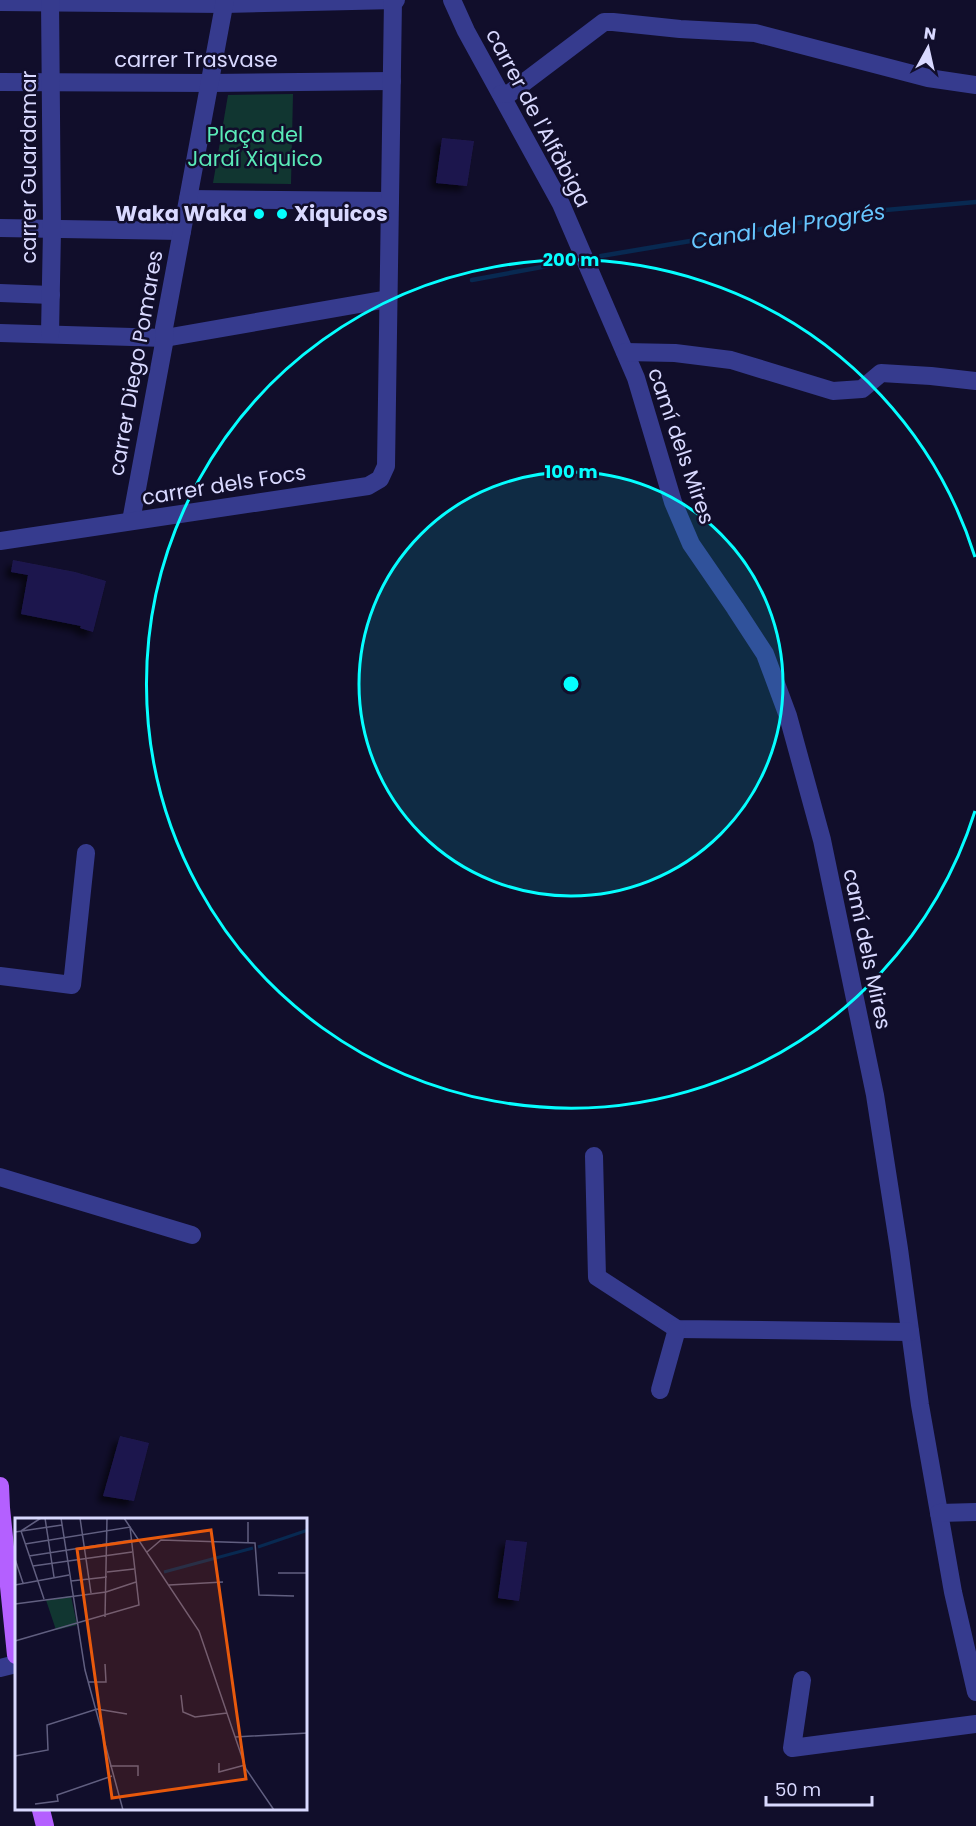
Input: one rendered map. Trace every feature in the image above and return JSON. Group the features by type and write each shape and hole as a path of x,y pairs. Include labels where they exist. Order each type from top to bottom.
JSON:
{"main road":[{"path":"0,1486 13,1591 15,1634"},
{"path":"41,1811 45,1826"}],"street":[{"path":"0,2 394,0 388,299 165,338 0,333"},
{"name":"carrer de l'Alfàbiga","path":"452,0 466,31 561,204 584,258"},
{"name":"carrer Guardamar","path":"50,1 52,82 50,334"},
{"name":"carrer Diego Pomares","path":"131,521 165,338 164,328 225,2"},
{"path":"501,94 510,93 604,22 755,33 928,78 976,85"},
{"name":"carrer Trasvase","path":"0,82 392,81"},
{"path":"188,199 390,201"},
{"path":"0,228 182,231"},
{"name":"camí dels Mires","path":"584,258 636,378 673,502 691,544 765,654 788,716 822,840 875,1095 920,1405 953,1592 976,1692"},
{"path":"0,293 51,295"},
{"name":"carrer dels Focs","path":"0,540 368,486 381,478 386,466 388,299"},
{"path":"624,352 675,353 731,360 833,391 862,389 881,374 976,381"},
{"path":"0,976 72,985 86,853"},
{"path":"594,1156 597,1277 677,1329 910,1332"},
{"path":"0,1177 192,1235"},
{"path":"660,1390 677,1329"},
{"path":"939,1513 976,1512"},
{"path":"0,1668 15,1665"},
{"path":"802,1680 792,1748 976,1724"}],"green space":[{"name":"Plaça del Jardí Xiquico","path":"293,94 291,184 213,183 228,95"}],"building":[{"path":"442,138 474,141 467,186 436,183"},
{"path":"13,560 75,572 106,581 93,632 80,628 81,626 21,614 28,575 11,572"},
{"path":"120,1436 149,1443 134,1501 103,1496"},
{"path":"506,1540 527,1542 519,1601 498,1598"}],"waterway":[{"name":"Canal del Progrés","path":"601,256 863,212 976,202"},
{"name":"Canal del Progrés","path":"472,280 580,260"}],"place":[{"name":"Waka Waka","path":"259,214"},
{"name":"Xiquicos","path":"282,214"}]}
